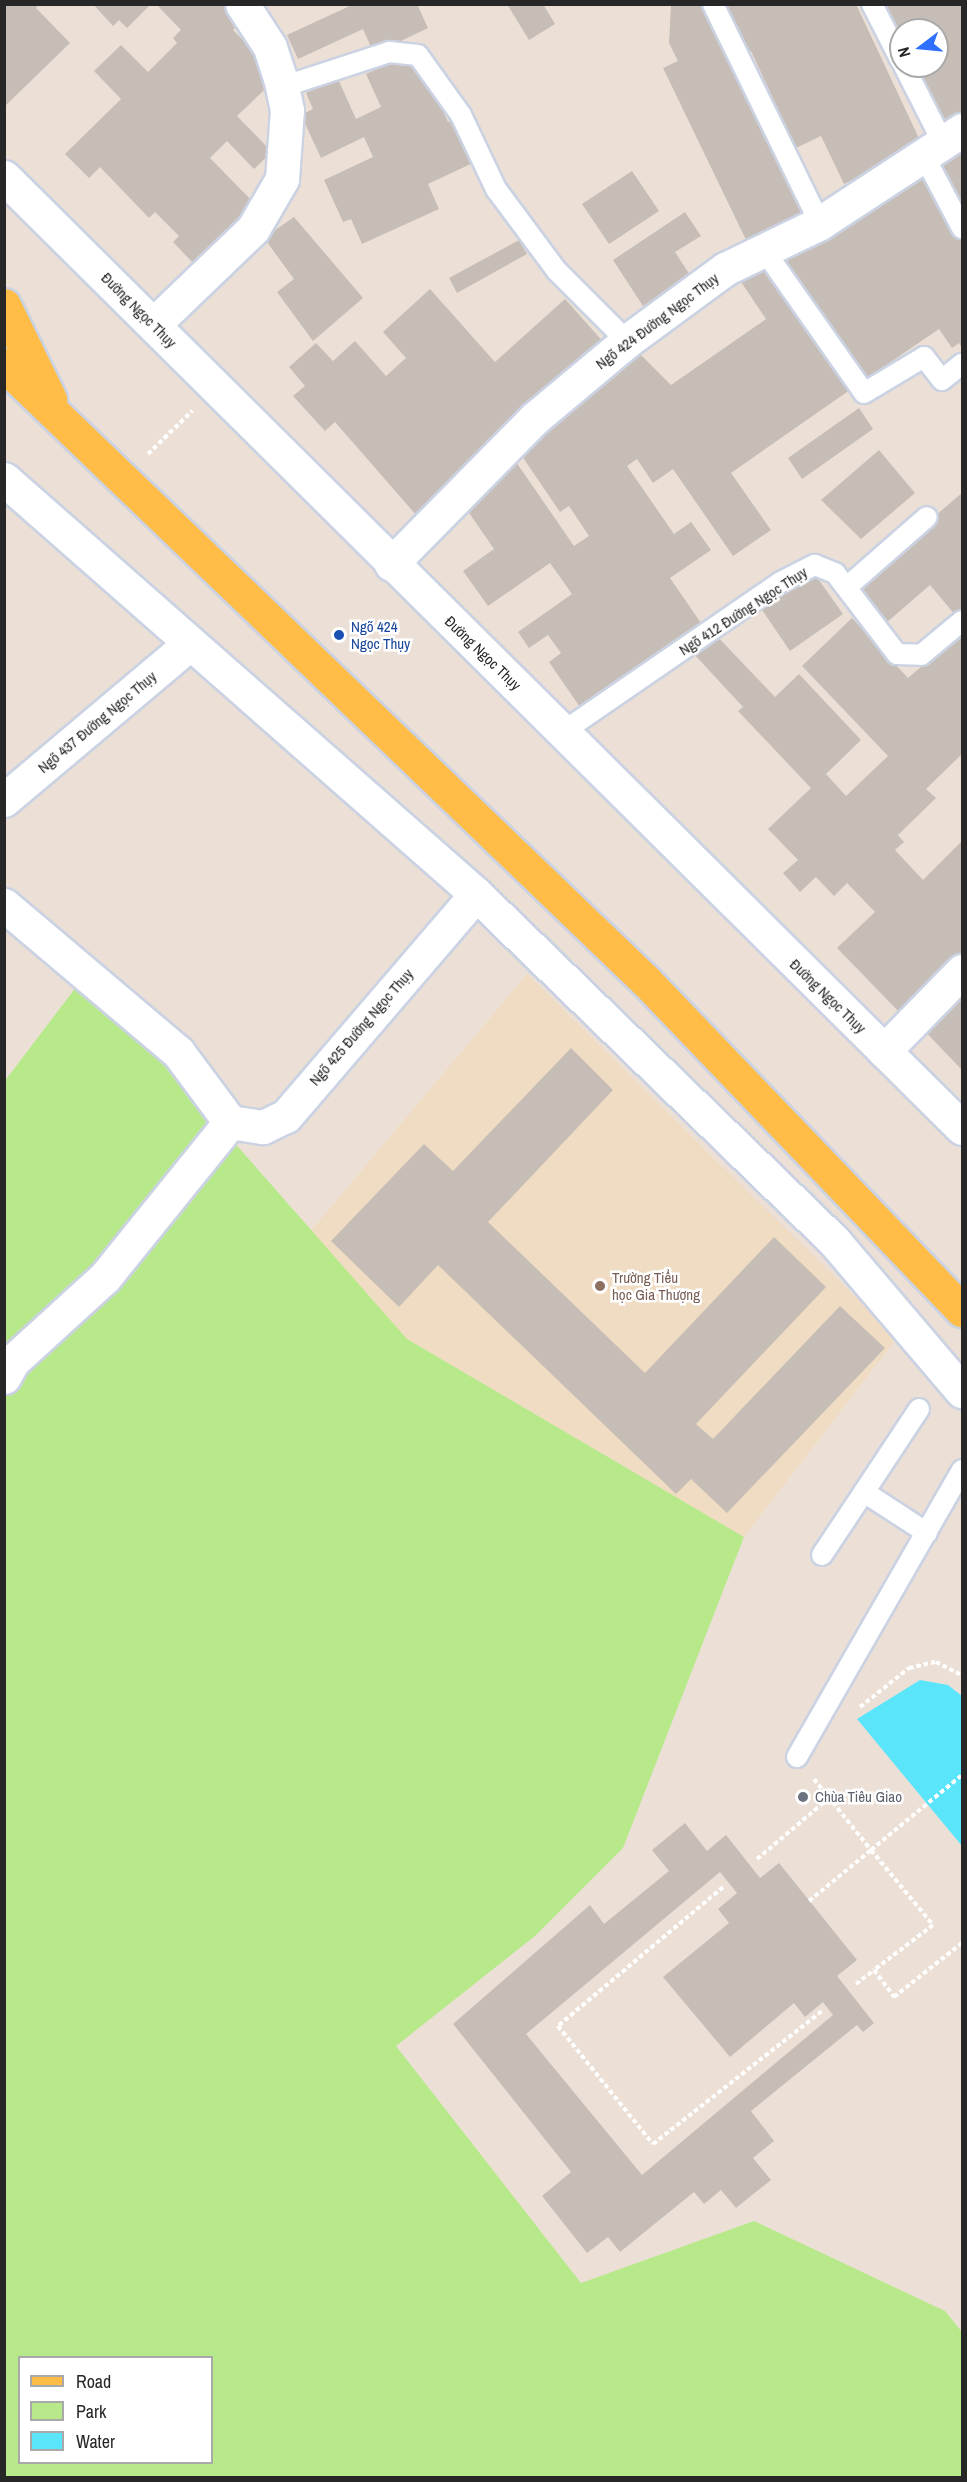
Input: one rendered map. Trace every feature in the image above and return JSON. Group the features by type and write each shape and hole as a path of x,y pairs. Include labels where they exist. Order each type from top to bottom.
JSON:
{"main road":[{"path":"4,304 59,417"},
{"path":"4,365 646,981 963,1310"}],"street":[{"path":"154,324 253,229 282,179 287,110 282,87 270,47 244,6"},
{"name":"Ngõ 424 Đường Ngọc Thụy","path":"391,564 535,418 627,341 725,269 820,223 942,142"},
{"name":"Đường Ngọc Thụy","path":"4,177 154,324 391,564 564,731 963,1128"},
{"path":"4,479 476,894 835,1242 963,1391"},
{"name":"Ngõ 437 Đường Ngọc Thụy","path":"4,800 189,644"},
{"name":"Ngõ 425 Đường Ngọc Thụy","path":"230,1122 263,1127 286,1116 476,894"},
{"path":"4,905 178,1052 230,1122 105,1277 13,1361 4,1377"},
{"path":"884,1051 963,970"}],"lane":[{"path":"713,4 820,223"},
{"path":"872,4 889,37"},
{"path":"282,87 377,55 405,50 418,55 461,115 496,189 557,271 627,341"},
{"path":"910,78 942,142 963,228"},
{"path":"764,250 864,393 924,357 942,380 963,364"},
{"path":"847,587 927,517"},
{"name":"Ngõ 412 Đường Ngọc Thụy","path":"564,731 806,568 823,565 847,587 897,654 909,657 921,656 963,621"},
{"path":"822,1556 919,1409"},
{"path":"797,1757 963,1470"},
{"path":"864,1492 927,1533"}],"path":[{"path":"124,479 216,387"},
{"path":"853,1713 909,1668 936,1662 963,1675"},
{"path":"797,1757 933,1925 856,1984"},
{"path":"809,1901 963,1775"},
{"path":"757,1859 829,1798"},
{"path":"723,1887 558,2025 652,2144 822,2011"},
{"path":"874,1970 894,1997 963,1943"}],"shaded area":[{"name":"Trường Tiểu học Gia Thượng","path":"527,974 897,1338 744,1537 407,1339 309,1233"}],"green space":[{"path":"86,974 407,1339 744,1537 623,1848 535,1936 396,2046 581,2283 754,2221 945,2311 962,2332 962,2477 5,2477 4,1082"}],"water":[{"path":"920,1680 948,1685 962,1696 962,1846 857,1719"}],"building":[{"path":"4,4 39,4 36,8 70,43 4,107"},
{"path":"93,4 151,4 127,28 119,20 113,26"},
{"path":"156,4 230,4 245,19 233,30 279,76 237,116 272,152 254,169 227,141 210,158 257,206 196,266 173,242 179,236 155,212 149,218 100,167 89,178 65,154 121,99 94,71 121,45 148,72 177,43 173,38 181,30"},
{"path":"354,4 417,4 428,28 374,54 363,29 298,59 287,35"},
{"path":"507,4 543,4 555,24 529,40"},
{"path":"719,4 856,4 923,147 844,184 821,136 796,148 751,51 743,55"},
{"path":"880,4 962,4 962,124 947,132 919,78 949,78 949,18 889,18 889,21"},
{"path":"671,5 709,5 810,214 748,244 663,68 678,61 669,43"},
{"path":"407,55 414,70 423,67 448,122 455,119 475,162 428,184 439,209 362,244 351,219 343,222 324,180 373,157 364,137 321,158 301,115 313,109 306,93 338,79 356,119 381,107 366,74"},
{"path":"962,142 962,207 936,156"},
{"path":"924,163 962,240 962,348 959,343 952,348 939,329 860,383 776,262"},
{"path":"632,171 659,211 609,244 582,204"},
{"path":"685,212 701,236 675,252 690,275 643,306 613,260"},
{"path":"294,217 363,298 313,341 277,292 294,279 264,238"},
{"path":"519,240 527,254 457,293 449,278"},
{"path":"764,257 857,385 731,473 771,530 733,556 673,469 653,483 637,459 627,466 674,534 691,522 711,550 670,578 703,626 582,710 549,662 561,653 548,635 529,648 518,632 572,594 550,563 488,606 463,571 494,549 463,504 514,459 574,546 589,536 569,506 560,512 513,443 635,349 671,385 766,319 737,276"},
{"path":"430,289 495,362 565,299 607,346 417,516 335,422 325,431 293,396 305,386 289,367 316,343 333,361 355,341 386,376 406,358 383,332"},
{"path":"859,408 873,429 802,479 788,458"},
{"path":"879,450 915,493 861,539 821,500"},
{"path":"962,493 962,610 956,616 930,585 886,623 854,585"},
{"path":"814,573 843,614 790,651 762,610"},
{"path":"852,618 908,678 962,632 962,754 926,789 936,798 898,835 904,842 895,850 923,880 962,841 962,961 904,1017 837,948 875,912 847,883 834,896 816,877 800,892 783,873 798,860 768,829 811,788 738,711 743,707 693,653 714,633 775,697 799,674 861,740 826,774 846,796 888,756 802,666"},
{"path":"962,980 962,1070 918,1024"},
{"path":"571,1048 613,1090 488,1222 645,1373 774,1237 826,1287 696,1424 713,1439 840,1306 885,1348 727,1513 691,1479 676,1494 438,1265 399,1307 331,1241 424,1144 453,1171"},
{"path":"685,1823 707,1851 726,1835 760,1878 779,1863 857,1960 837,1976 874,2023 863,2032 857,2025 751,2111 774,2141 753,2158 771,2180 736,2208 721,2190 704,2204 694,2192 620,2252 608,2237 587,2253 542,2196 571,2172 453,2024 590,1905 604,1924 669,1871 652,1850","holes":["720,1872 737,1893 718,1909 729,1923 663,1977 730,2057 794,2003 805,2017 823,2002 833,2015 642,2175 526,2034"]}],"place":[{"name":"Ngõ 424 Ngọc Thụy","path":"339,635"},
{"name":"Trường Tiểu học Gia Thượng","path":"600,1286"},
{"name":"Chùa Tiêu Giao","path":"803,1797"}]}
